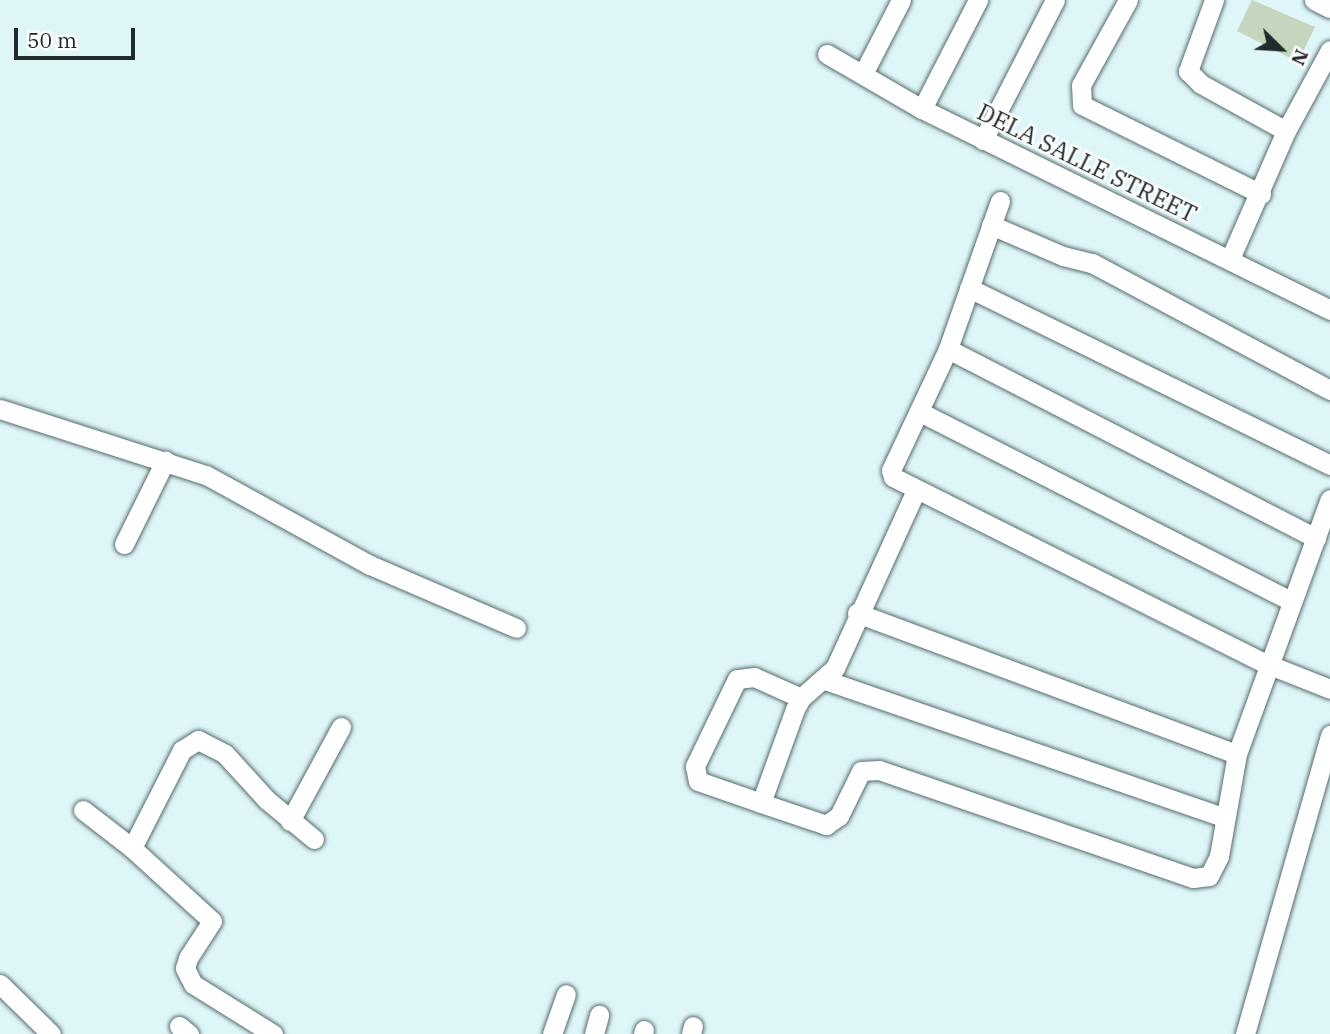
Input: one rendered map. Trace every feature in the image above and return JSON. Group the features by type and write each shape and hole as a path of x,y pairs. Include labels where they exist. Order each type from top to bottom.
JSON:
{"street":[{"path":"863,74 901,0"},
{"path":"922,109 978,0"},
{"path":"984,140 1055,0"},
{"path":"1128,0 1087,73 1079,97 1082,105 1261,194"},
{"path":"1214,0 1188,71 1201,84 1286,131"},
{"path":"1314,0 1330,8"},
{"name":"DELA SALLE STREET","path":"827,54 922,109 1330,310"},
{"path":"1230,259 1261,194 1286,131 1329,56"},
{"path":"1000,201 948,349 891,470 899,482 1268,664 1330,689"},
{"path":"991,225 1063,256 1092,263 1330,390"},
{"path":"969,288 1261,428 1330,465"},
{"path":"948,349 1316,538"},
{"path":"0,409 206,475 370,565 516,628"},
{"path":"920,412 1291,601"},
{"path":"124,544 165,461"},
{"path":"761,803 801,698 825,680 835,668 857,613 916,490"},
{"path":"801,698 754,677 737,678 695,766 698,781 826,825 839,816 861,771 879,770 1193,878 1209,876 1215,865 1237,754 1330,499"},
{"path":"857,613 1237,754"},
{"path":"825,680 1224,817"},
{"path":"290,821 341,727"},
{"path":"1245,1034 1330,735"},
{"path":"132,848 182,750 198,740 225,754 290,821 314,839"},
{"path":"83,810 132,848 212,921 188,958 185,968 193,984 273,1034"},
{"path":"3,993 51,1034"},
{"path":"552,1034 566,994"},
{"path":"594,1034 599,1014"}],"green space":[{"path":"1252,0 1315,27 1298,62 1237,31"}]}
